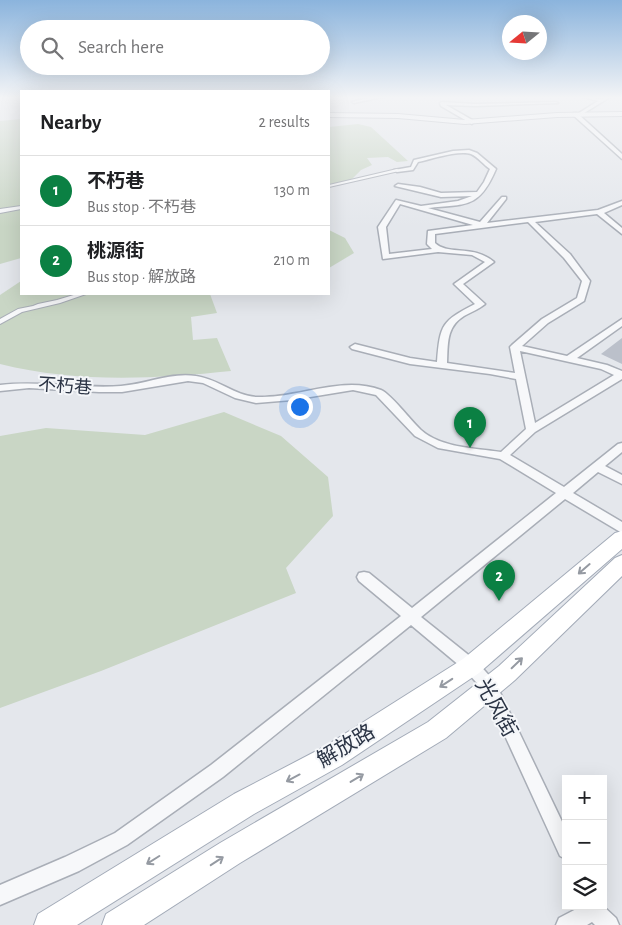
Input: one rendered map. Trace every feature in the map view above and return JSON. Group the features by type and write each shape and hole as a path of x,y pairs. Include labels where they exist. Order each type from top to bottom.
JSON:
{"main road":[{"name":"解放路","path":"49,925 244,804 333,756 471,666 622,538"},
{"name":"解放路","path":"117,925 230,853 437,730 507,673 622,563"}],"street":[{"path":"605,140 622,156"},
{"path":"330,186 413,168 416,161 424,158 470,152 493,169 487,185 472,201 458,204 424,206 401,198 382,227 386,257 438,250 474,253 490,262 458,284 481,304 453,318 444,330 442,364"},
{"path":"398,186 441,195 480,194"},
{"path":"482,225 504,198"},
{"path":"398,201 482,225"},
{"path":"438,250 431,244 431,233 482,225 599,212 622,203"},
{"path":"0,211 20,208"},
{"path":"599,212 622,232"},
{"path":"515,347 545,321 581,299 586,281 568,256 529,220"},
{"path":"0,322 20,310 35,308 80,295"},
{"path":"569,359 622,322"},
{"path":"355,347 410,360 520,377"},
{"path":"515,347 604,367 621,375"},
{"path":"515,347 531,430"},
{"path":"503,456 531,430 621,375"},
{"name":"不朽巷","path":"0,388 42,384 87,390 115,390 187,378 208,380 236,396 255,400 353,387 379,393 418,434 442,446 503,456 622,528"},
{"path":"0,895 72,864 121,839 218,771 412,617 622,446"},
{"path":"597,466 622,480"},
{"name":"光风街","path":"364,577 471,666 490,687 562,841"},
{"path":"566,925 591,910"},
{"path":"594,910 609,925"}],"green space":[{"path":"0,140 20,140 20,258 0,264"},
{"path":"330,140 385,140 408,161 397,162 388,157 367,158 372,165 361,170 350,181 330,184"},
{"path":"330,230 345,238 354,253 330,267"},
{"path":"20,282 20,295 210,295 217,313 191,317 193,340 217,338 231,371 115,378 57,374 0,364 0,295"},
{"path":"224,412 281,436 328,477 333,516 286,568 296,593 101,671 0,708 0,436 46,428 145,435"}],"building":[{"path":"622,338 622,364 601,354"}],"place":[{"name":"不朽巷","path":"470,448"},
{"name":"桃源街","path":"499,601"}]}
